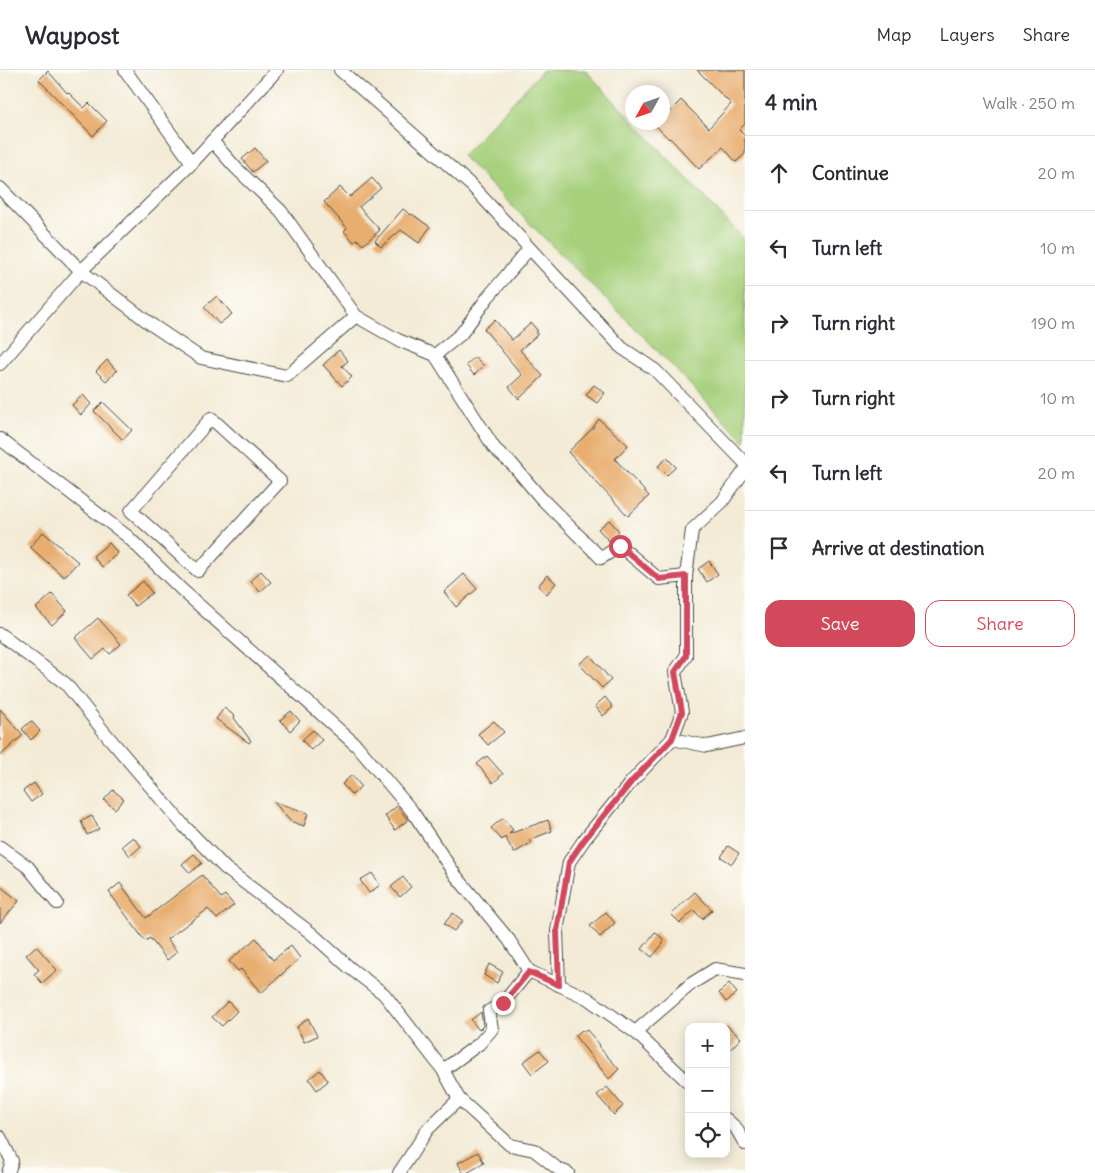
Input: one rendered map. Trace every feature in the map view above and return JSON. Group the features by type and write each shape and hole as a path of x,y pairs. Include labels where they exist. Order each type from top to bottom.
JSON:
{"street":[{"path":"125,70 192,163"},
{"path":"0,364 81,271 192,163 276,70"},
{"path":"340,70 472,186 622,348 655,370 745,463"},
{"path":"212,141 236,168 282,211 356,316 398,340 435,355 495,449 513,465 540,497 601,558 620,546 659,579 686,576"},
{"path":"0,188 81,271 152,326 201,358 287,376 356,316"},
{"path":"435,355 460,334 488,297 529,249"},
{"path":"211,418 280,481 198,571 131,511 211,418"},
{"path":"0,439 127,536 182,590 356,746 412,811 456,876 509,940 529,972 586,998 635,1032 685,1079"},
{"path":"559,985 557,931 569,862 584,840 632,781 672,739 682,712 675,672 686,656 686,576 692,530 722,502 745,470"},
{"path":"0,634 66,684 111,741 184,826 225,868 311,933 350,968 384,994 443,1070 459,1099 510,1145 534,1150 558,1169 568,1173"},
{"path":"672,739 707,746 745,738"},
{"path":"0,847 28,868 57,904"},
{"path":"635,1032 691,984 715,969 745,974"},
{"path":"443,1070 479,1044 492,1029 488,1011 503,1003 529,972"},
{"path":"399,1173 428,1130 459,1099"},
{"path":"730,1123 736,1128 745,1144"},
{"path":"0,1137 12,1161 8,1173"}],"green space":[{"path":"543,70 585,70 625,113 625,130 642,130 745,240 745,442 649,342 462,156"}],"building":[{"path":"697,70 745,70 745,124 739,130 745,136 745,154 736,162 723,147 699,169 660,130 670,130 670,111 681,100 709,128 731,104"},
{"path":"48,71 67,93 84,108 89,103 107,121 93,136 39,80"},
{"path":"255,148 266,161 253,172 242,159"},
{"path":"372,178 381,188 359,207 380,230 363,245 357,239 354,242 344,231 347,228 324,202 340,187 350,197"},
{"path":"403,209 430,227 419,243 401,230 381,247 375,241"},
{"path":"217,296 232,314 219,324 204,307"},
{"path":"495,320 512,340 531,323 537,330 537,335 520,350 543,376 519,399 509,387 522,375 484,329"},
{"path":"339,350 348,361 342,366 352,377 342,386 323,365"},
{"path":"475,357 484,366 474,375 466,365"},
{"path":"107,360 117,371 106,381 96,371"},
{"path":"594,385 605,393 597,403 586,395"},
{"path":"83,395 91,404 81,415 72,405"},
{"path":"103,402 132,430 123,440 94,411"},
{"path":"599,419 628,445 615,459 649,496 628,516 568,452 592,429"},
{"path":"667,458 676,467 667,475 658,466"},
{"path":"609,520 619,531 609,541 598,529"},
{"path":"43,532 78,562 64,577 30,547"},
{"path":"109,543 118,553 102,567 93,556"},
{"path":"709,561 718,574 707,582 698,569"},
{"path":"261,571 271,582 260,592 250,581"},
{"path":"464,574 477,589 456,607 444,592"},
{"path":"547,575 556,583 547,594 538,586"},
{"path":"143,581 152,593 135,606 126,595"},
{"path":"52,594 67,611 52,625 36,608"},
{"path":"98,618 121,644 110,654 105,649 93,659 75,638"},
{"path":"590,655 611,680 602,688 579,664"},
{"path":"605,697 613,707 603,716 595,706"},
{"path":"224,708 235,716 234,718 251,741 249,743 216,719"},
{"path":"0,709 23,735 0,756"},
{"path":"291,711 300,721 290,731 280,720"},
{"path":"31,721 40,731 31,740 22,729"},
{"path":"494,721 504,732 488,745 478,734"},
{"path":"313,730 322,740 311,750 302,740"},
{"path":"487,756 503,774 493,783 477,764"},
{"path":"352,775 361,786 352,795 342,784"},
{"path":"34,783 42,794 31,802 23,791"},
{"path":"113,790 124,799 115,809 104,800"},
{"path":"274,802 308,813 304,826 290,821"},
{"path":"397,806 408,820 395,830 385,816"},
{"path":"92,816 99,829 87,835 81,821"},
{"path":"503,818 513,830 509,834 548,820 552,831 529,840 531,843 514,853 505,837 502,840 491,828"},
{"path":"133,837 141,846 130,856 122,846"},
{"path":"728,846 739,853 732,864 721,857"},
{"path":"194,854 202,863 190,873 182,864"},
{"path":"372,873 380,885 369,893 360,880"},
{"path":"202,875 221,898 225,895 234,905 217,919 208,909 167,939 177,952 167,960 150,938 145,941 109,892 120,883 146,918"},
{"path":"403,877 411,887 400,897 391,887"},
{"path":"0,886 19,901 0,923"},
{"path":"695,892 712,910 702,919 694,910 680,923 671,914"},
{"path":"606,912 615,923 600,937 590,926"},
{"path":"453,913 463,921 454,931 444,924"},
{"path":"655,932 663,939 663,944 652,957 642,949"},
{"path":"256,938 273,960 291,946 300,958 261,993 241,969 238,971 229,961"},
{"path":"36,946 57,970 42,983 34,974 39,970 26,955"},
{"path":"489,964 503,972 497,983 484,975"},
{"path":"729,983 737,993 726,1002 719,993"},
{"path":"228,1001 237,1011 222,1026 212,1017"},
{"path":"481,1012 483,1026 479,1030 471,1020"},
{"path":"308,1018 317,1036 304,1042 297,1027"},
{"path":"730,1028 741,1038 730,1050"},
{"path":"582,1030 584,1032 587,1030 600,1045 598,1046 619,1069 609,1079 575,1036"},
{"path":"540,1050 549,1061 532,1074 523,1062"},
{"path":"320,1070 328,1081 317,1090 309,1079"},
{"path":"607,1087 623,1106 614,1115 597,1095"},
{"path":"478,1152 484,1163 467,1173 463,1173 458,1163"}],"route":[{"path":"503,1003 529,972 559,985 557,931 569,862 584,840 632,781 672,739 682,712 675,672 686,656 686,576 659,579 620,546"}]}
